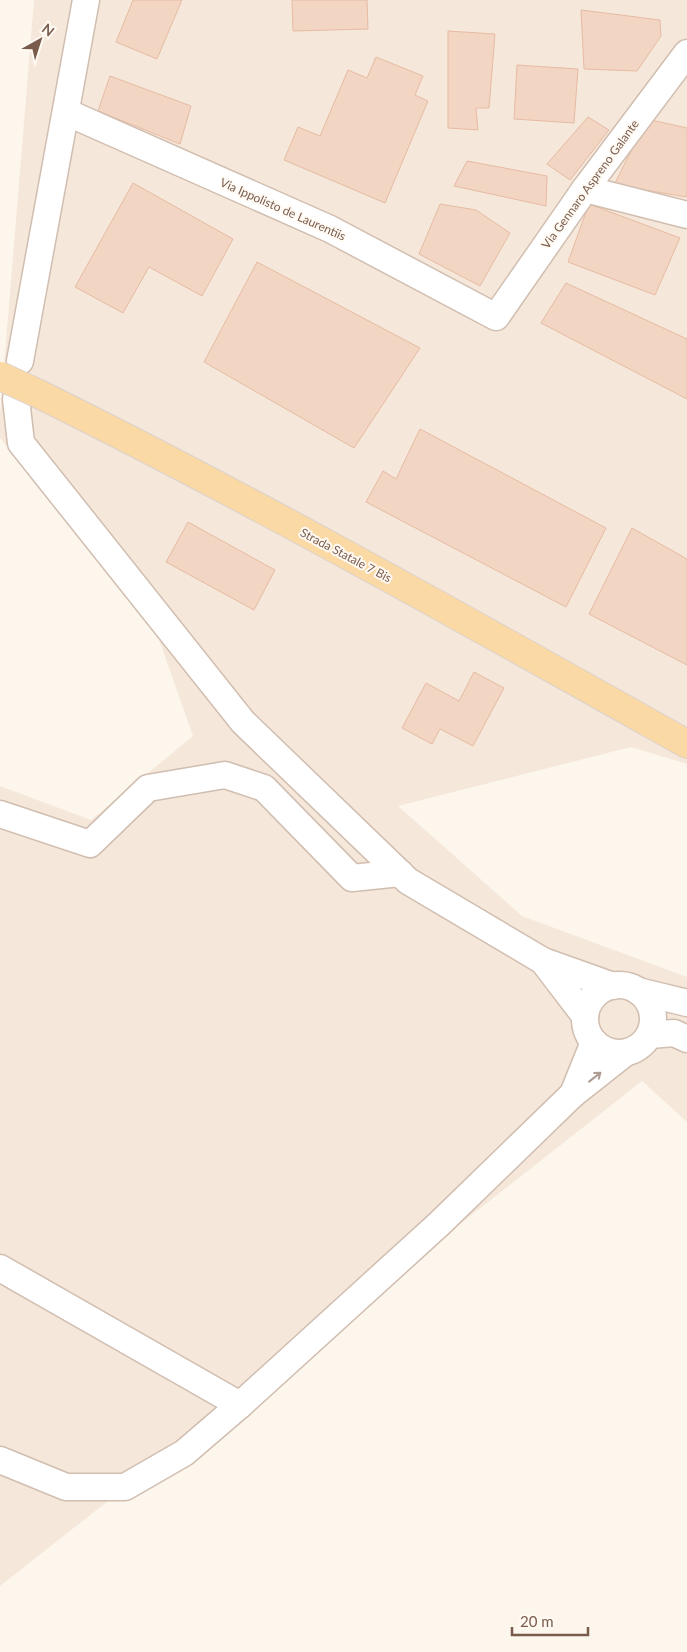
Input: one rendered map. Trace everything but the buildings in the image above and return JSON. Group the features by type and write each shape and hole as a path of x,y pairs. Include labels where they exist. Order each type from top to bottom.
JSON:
{"main road":[{"name":"Strada Statale 7 Bis","path":"10,369 28,396 133,440 468,621 687,744"}],"street":[{"path":"10,369 66,112 86,0"},
{"name":"Via Gennaro Aspreno Galante","path":"496,317 585,189 687,53"},
{"name":"Via Ippolisto de Laurentiis","path":"66,112 330,229 496,317"},
{"path":"585,189 687,215"},
{"path":"28,396 21,443 243,722 408,881 543,961 626,988 687,1003"},
{"path":"0,814 90,844 148,788 225,775 264,788 352,878 400,873"},
{"path":"543,961 585,1016"},
{"path":"0,1460 66,1488 126,1487 184,1453 240,1405 439,1224 573,1094 625,1053 635,1050 644,1043 653,1025 653,1015 645,997 626,988 603,989 594,996 588,1005 585,1016 588,1034 603,1049 625,1053"},
{"path":"650,1034 687,1007"},
{"path":"650,1034 674,1033 687,1038"},
{"path":"573,1094 594,1042"},
{"path":"0,1268 240,1405"}],"shaded area":[{"path":"34,0 687,0 687,764 631,747 398,806 522,916 687,977 687,1122 642,1081 0,1586 0,786 91,820 193,736 155,628 0,438 0,415"}]}
